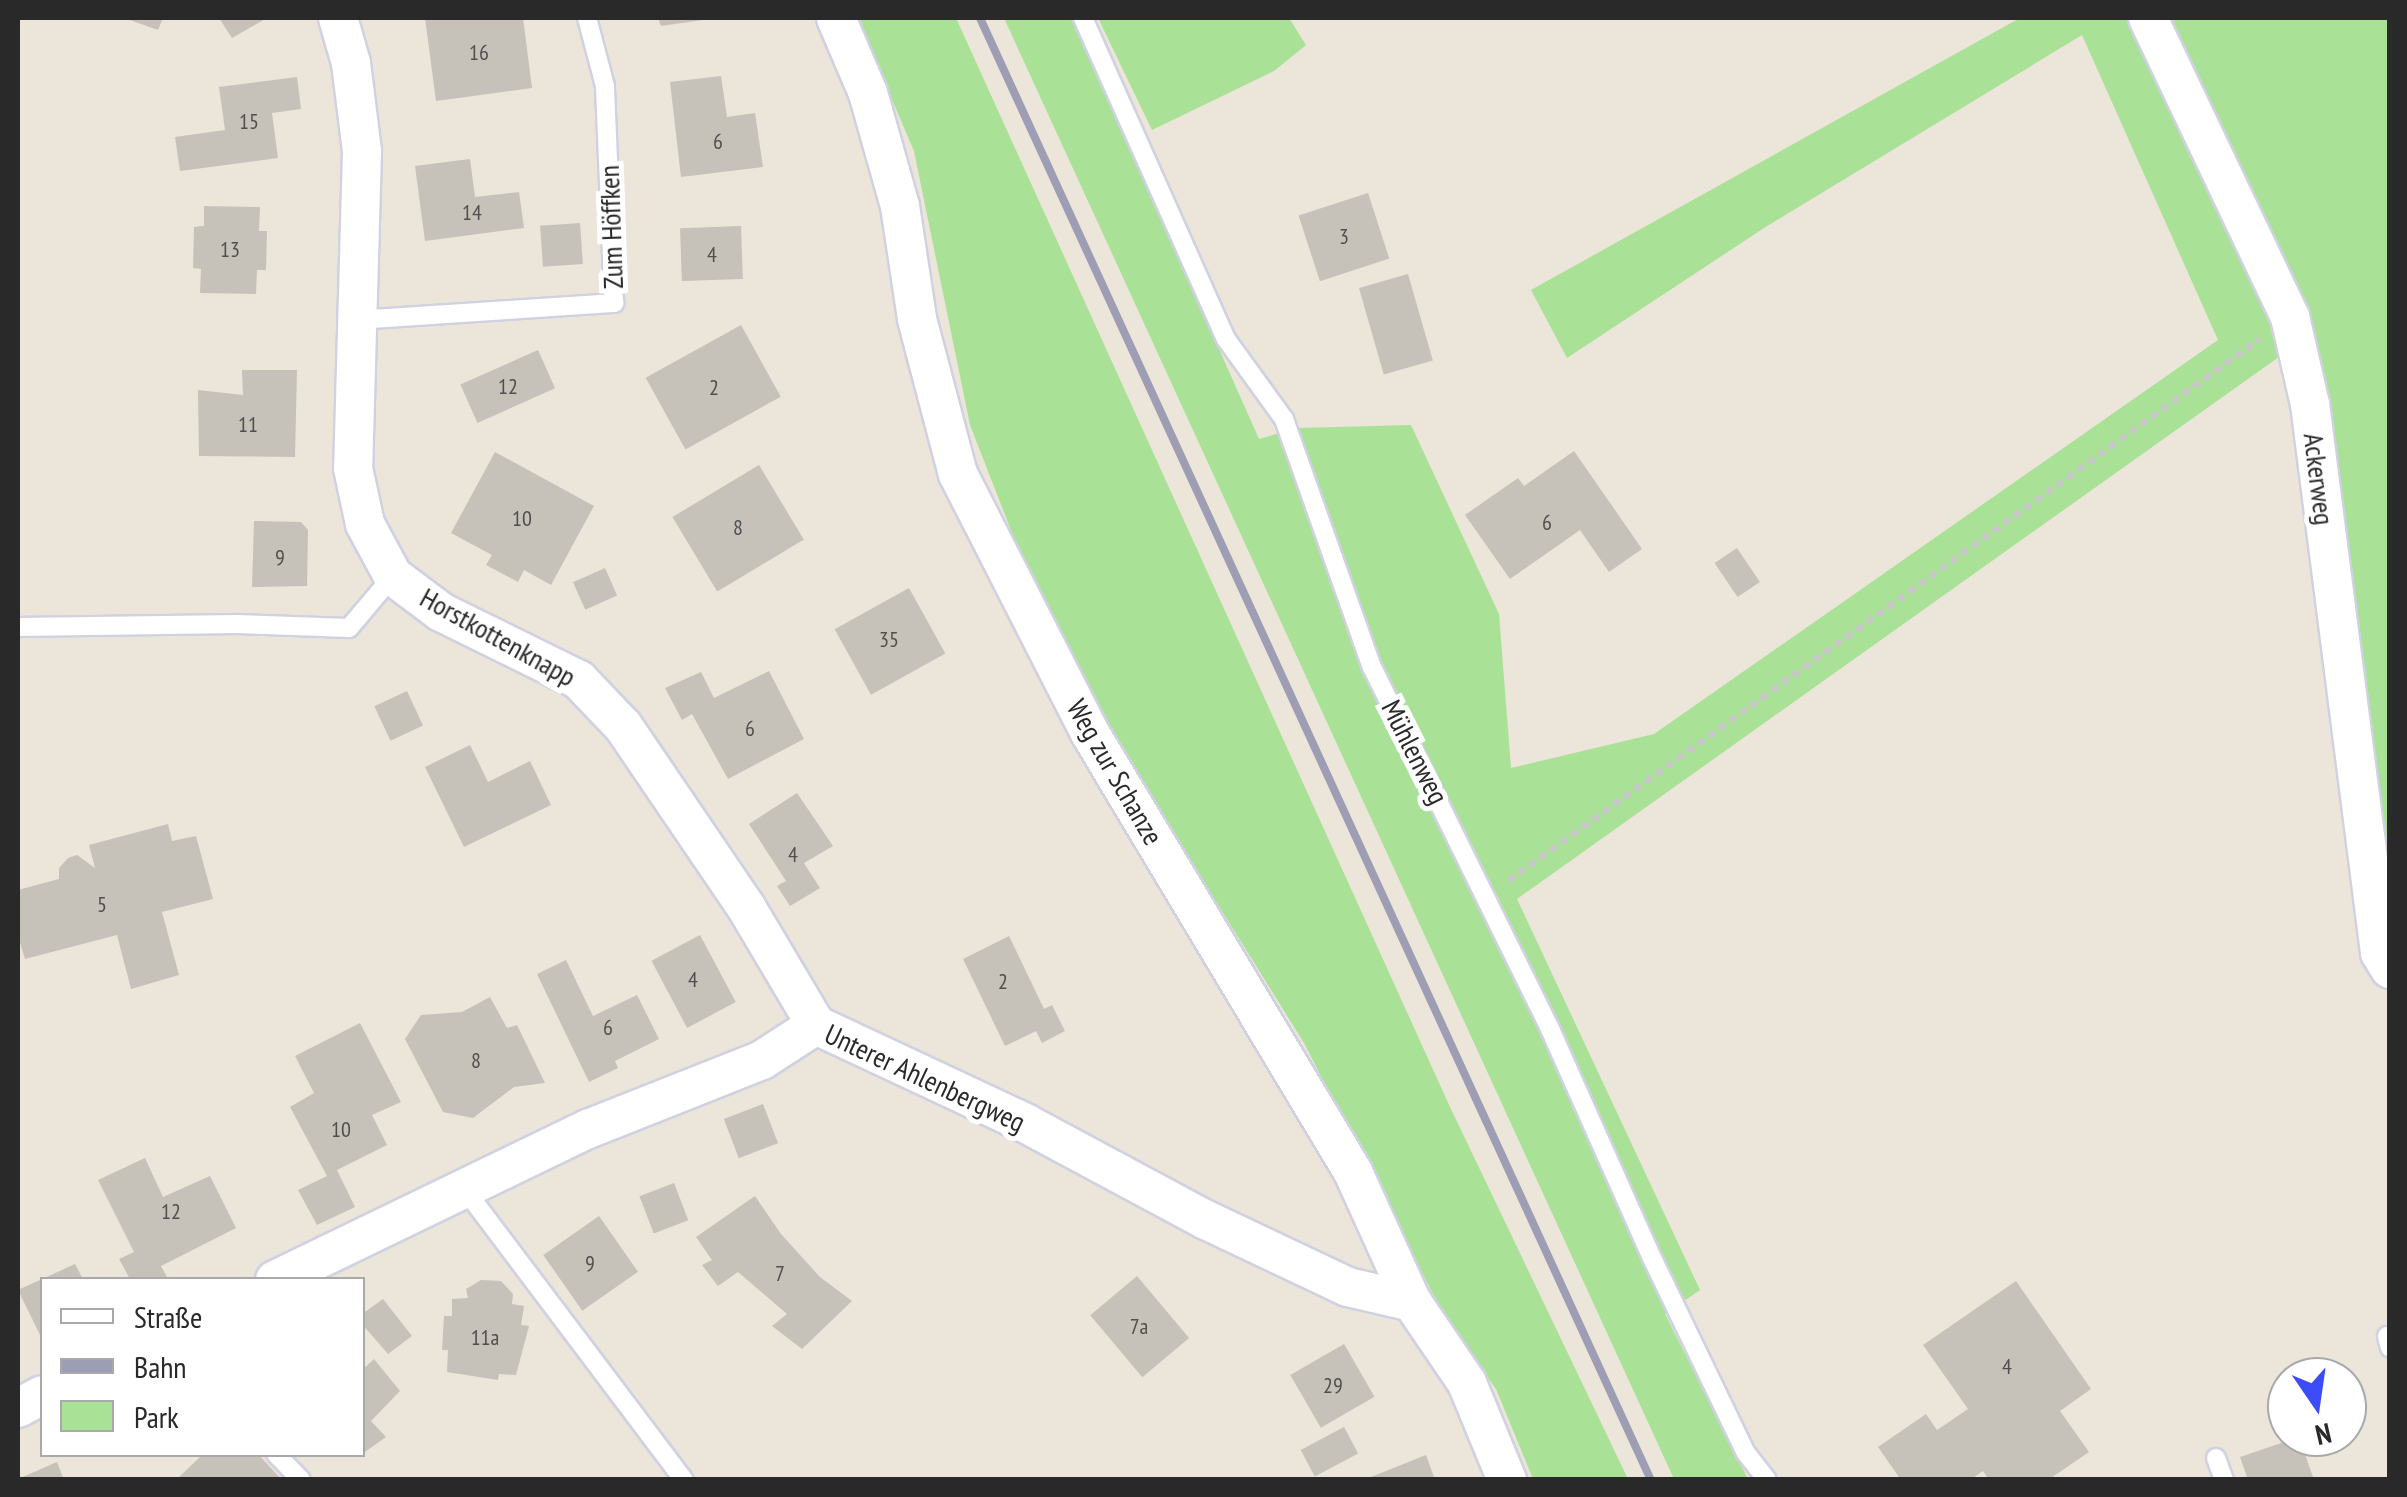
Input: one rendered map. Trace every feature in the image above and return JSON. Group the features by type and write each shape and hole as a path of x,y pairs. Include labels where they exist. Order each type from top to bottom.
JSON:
{"street":[{"name":"Horstkottenknapp","path":"338,18 352,63 362,151 353,468 366,524 393,576 440,612 580,680 623,726 746,907 816,1025"},
{"name":"Weg zur Schanze","path":"836,18 868,93 900,206 917,319 958,474 1090,732 1354,1172 1412,1302 1467,1382 1508,1480"},
{"name":"Ackerweg","path":"2148,18 2290,318 2310,404 2380,953 2390,970"},
{"name":"Unterer Ahlenbergweg","path":"281,1277 588,1129 762,1060 816,1025 1025,1123 1204,1219 1348,1286 1412,1302"},
{"path":"18,1408 40,1396"}],"lane":[{"name":"Zum Höffken","path":"358,320 614,304 606,86 587,18"},
{"name":"Mühlenweg","path":"1083,18 1226,339 1284,420 1372,667 1486,896 1686,1330 1746,1453 1767,1480"},
{"path":"18,627 238,624 349,628 393,576"},
{"path":"463,1187 684,1480"},
{"path":"279,1457 301,1480"},
{"path":"2216,1458 2224,1480"}],"path":[{"path":"1486,896 2290,318"}],"green space":[{"path":"857,18 956,18 1450,1107 1628,1479 1533,1479 1496,1389 1448,1323 1304,1043 1127,758 1016,543 970,425 914,151"},
{"path":"1004,18 1072,18 1259,439 1297,428 1411,425 1499,614 1511,768 1654,734 2218,340 2082,35 1764,228 1567,358 1531,290 2020,18 2389,18 2389,901 2304,339 1517,899 1700,1290 1665,1314 1748,1479 1674,1479"},
{"path":"1098,18 1289,18 1306,45 1274,71 1152,130"}],"building":[{"path":"124,18 163,18 158,30"},
{"path":"219,18 267,18 232,38"},
{"path":"425,18 523,18 532,88 436,101"},
{"path":"658,18 703,18 703,20 661,26"},
{"path":"721,76 727,117 755,113 763,167 681,177 670,82"},
{"path":"297,77 301,109 272,113 278,158 180,171 175,137 225,130 219,87"},
{"path":"470,159 475,197 519,192 524,228 425,241 415,166"},
{"path":"1368,193 1389,259 1320,281 1299,216"},
{"path":"204,206 260,207 259,231 267,231 266,270 257,270 256,294 200,293 201,269 193,268 194,227 204,226"},
{"path":"580,223 583,264 543,267 540,226"},
{"path":"741,226 743,279 682,281 680,228"},
{"path":"1408,274 1433,361 1384,375 1359,288"},
{"path":"741,325 781,397 685,450 646,378"},
{"path":"538,350 555,388 477,423 460,385"},
{"path":"242,370 297,370 295,457 199,456 198,390 243,395"},
{"path":"1574,451 1642,549 1609,572 1580,530 1510,579 1465,515 1518,478 1524,486"},
{"path":"495,452 594,506 551,585 524,570 518,582 486,565 492,555 451,533"},
{"path":"759,465 804,540 717,592 672,517"},
{"path":"254,521 301,522 308,530 307,586 252,587"},
{"path":"1737,548 1760,582 1738,597 1715,563"},
{"path":"605,568 617,595 585,610 573,582"},
{"path":"909,588 945,654 871,695 835,629"},
{"path":"769,671 804,739 728,779 692,714 682,720 665,688 701,672 714,698"},
{"path":"407,691 423,725 390,741 374,706"},
{"path":"470,745 488,782 530,761 551,805 464,847 425,767"},
{"path":"797,793 833,846 804,863 820,888 790,906 777,886 786,881 749,824"},
{"path":"168,824 172,841 196,836 213,899 162,912 179,975 131,989 117,935 25,959 18,936 18,890 59,879 59,868 77,855 95,868 89,845"},
{"path":"700,935 736,1002 687,1028 651,961"},
{"path":"1009,936 1044,1009 1052,1005 1065,1031 1042,1043 1036,1031 1005,1046 963,959"},
{"path":"566,960 593,1016 637,995 659,1039 615,1061 618,1068 589,1082 537,974"},
{"path":"490,997 507,1028 517,1025 545,1083 514,1087 473,1118 443,1112 405,1039 421,1015 462,1012"},
{"path":"360,1023 401,1102 372,1115 387,1145 337,1170 355,1207 317,1225 298,1190 327,1176 290,1107 314,1093 295,1056"},
{"path":"763,1104 778,1143 739,1158 724,1119"},
{"path":"145,1158 163,1197 210,1176 236,1228 161,1266 167,1277 129,1277 119,1259 134,1252 98,1180"},
{"path":"674,1183 688,1220 654,1234 639,1196"},
{"path":"755,1196 781,1234 820,1277 852,1301 802,1349 772,1326 787,1314 738,1272 718,1286 702,1265 712,1260 696,1237"},
{"path":"599,1216 638,1272 582,1311 543,1255"},
{"path":"75,1264 82,1277 46,1277"},
{"path":"1137,1276 1189,1338 1142,1377 1090,1315"},
{"path":"40,1280 40,1335 18,1290"},
{"path":"481,1280 501,1281 513,1294 512,1304 524,1306 521,1325 529,1326 516,1375 499,1374 498,1380 447,1372 448,1350 442,1350 444,1316 452,1316 452,1299 468,1298 466,1289"},
{"path":"2016,1281 2091,1389 2060,1411 2089,1452 2048,1480 1989,1480 1983,1471 1970,1480 1901,1480 1878,1447 1926,1414 1937,1430 1968,1409 1923,1345"},
{"path":"383,1299 412,1336 388,1354 365,1327 365,1312"},
{"path":"1344,1344 1374,1397 1321,1428 1290,1375"},
{"path":"374,1359 400,1391 371,1421 386,1437 365,1452 365,1367"},
{"path":"1344,1427 1358,1453 1315,1476 1301,1450"},
{"path":"2267,1448 2267,1457 2306,1457 2314,1480 2248,1480 2240,1457"},
{"path":"1426,1455 1435,1480 1366,1480 1366,1479"},
{"path":"200,1457 261,1457 282,1480 176,1480"},
{"path":"57,1462 64,1480 18,1480 18,1479"}],"railway":[{"path":"980,18 1651,1480"}]}
